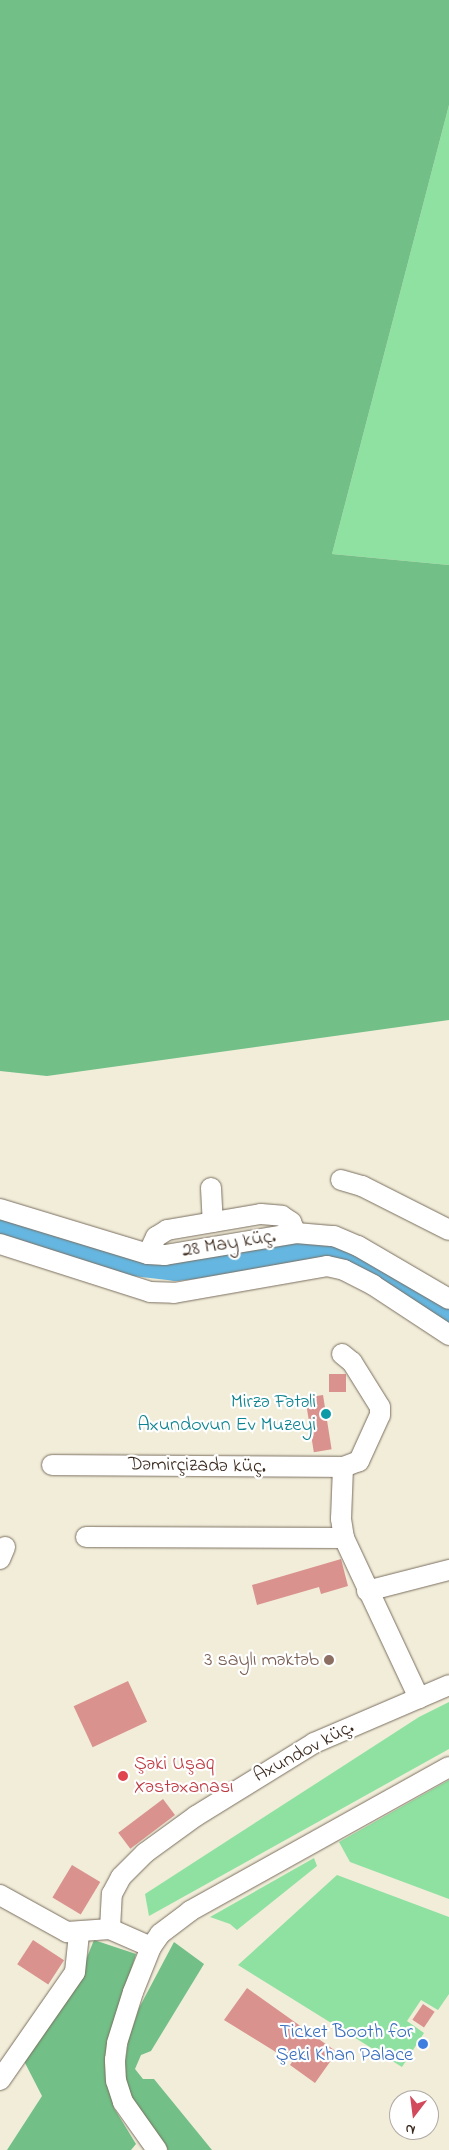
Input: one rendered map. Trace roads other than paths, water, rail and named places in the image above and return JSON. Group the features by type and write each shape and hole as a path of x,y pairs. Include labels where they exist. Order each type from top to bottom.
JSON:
{"street":[{"path":"340,1180 368,1189 449,1230"},
{"path":"211,1188 213,1222"},
{"name":"28 May küç.","path":"0,1208 148,1254 165,1255 296,1233 334,1236 350,1242 449,1299"},
{"path":"148,1254 156,1237 167,1230 261,1214 282,1216 292,1222 296,1233"},
{"path":"0,1244 150,1292 174,1292 327,1266 344,1270 373,1285 449,1335"},
{"path":"342,1354 352,1362 378,1401 380,1415 359,1461 343,1467 341,1519 344,1538 367,1591 419,1698"},
{"name":"Dəmirçizadə küç.","path":"52,1465 343,1467"},
{"path":"86,1537 344,1538"},
{"path":"367,1591 449,1570"},
{"name":"Axundov küç.","path":"110,1929 112,1894 129,1868 151,1848 212,1805 314,1744 449,1684"},
{"path":"157,2150 123,2102 116,2082 115,2060 122,2023 151,1947 160,1934 190,1912 449,1767"},
{"path":"2,1899 57,1928 79,1933 110,1929 151,1947"},
{"path":"0,2080 75,1972 79,1933"}],"waterway":[{"path":"0,1225 126,1260 176,1266 322,1250 370,1267 449,1316"}],"place":[{"name":"Mirzə Fətəli Axundovun Ev Muzeyi","path":"326,1414"},
{"name":"3 saylı məktəb","path":"329,1660"},
{"name":"Şəki Uşaq Xəstəxanası","path":"123,1776"},
{"name":"Ticket Booth for Şeki Khan Palace","path":"423,2044"}]}
